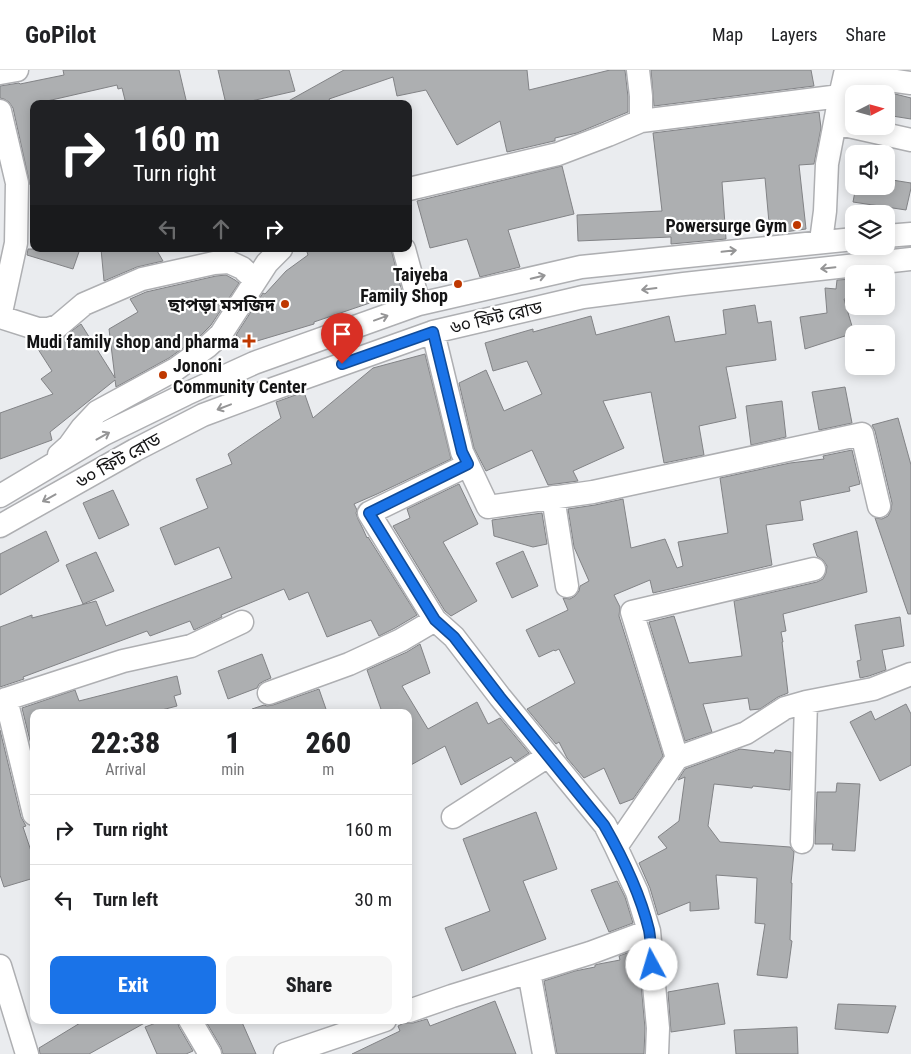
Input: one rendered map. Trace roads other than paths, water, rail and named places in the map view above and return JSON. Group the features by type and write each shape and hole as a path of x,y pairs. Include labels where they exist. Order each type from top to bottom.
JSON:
{"street":[{"path":"0,73 17,70"},
{"path":"638,70 641,121"},
{"path":"821,241 825,211 827,164 845,74 911,83"},
{"path":"412,188 558,154 641,121 840,96"},
{"path":"0,111 16,183 16,242 0,317 38,329 48,329 58,326 84,304 142,279 214,262 229,262 242,268 255,280"},
{"path":"834,124 911,140"},
{"path":"895,235 911,234"},
{"name":"৬০ ফিট রোড","path":"0,496 104,434 186,394 254,363 419,304 581,267 845,240"},
{"path":"37,475 69,446 97,412 176,369 221,334 255,280 267,263 278,252"},
{"path":"405,252 419,304"},
{"path":"680,257 684,284"},
{"name":"৬০ ফিট রোড","path":"0,526 135,450 203,416 433,332 583,297 911,259"},
{"path":"433,332 462,452 488,507 593,492 862,434 879,506"},
{"path":"468,464 369,513 435,620 454,637 604,825 616,847 637,892 649,931 658,1028 658,1054"},
{"path":"553,497 567,586"},
{"path":"677,758 632,612 814,569"},
{"path":"269,694 350,664 402,640 435,620"},
{"path":"30,799 3,700 123,661 191,646 242,622"},
{"path":"616,847 677,758 746,733 785,708 806,702 873,690 911,674"},
{"path":"802,842 806,702"},
{"path":"453,817 548,756"},
{"path":"412,1011 452,996 590,953 649,931"},
{"path":"0,966 28,1054"},
{"path":"529,972 544,1054"},
{"path":"192,1024 210,1054"},
{"path":"285,1054 373,1024"}],"place":[{"name":"Powersurge Gym","path":"797,225"},
{"name":"Taiyeba Family Shop","path":"458,284"},
{"name":"ছাপড়া মসজিদ","path":"285,304"},
{"name":"Mudi family shop and pharma","path":"249,341"},
{"name":"Jononi Community Center","path":"163,375"}]}
